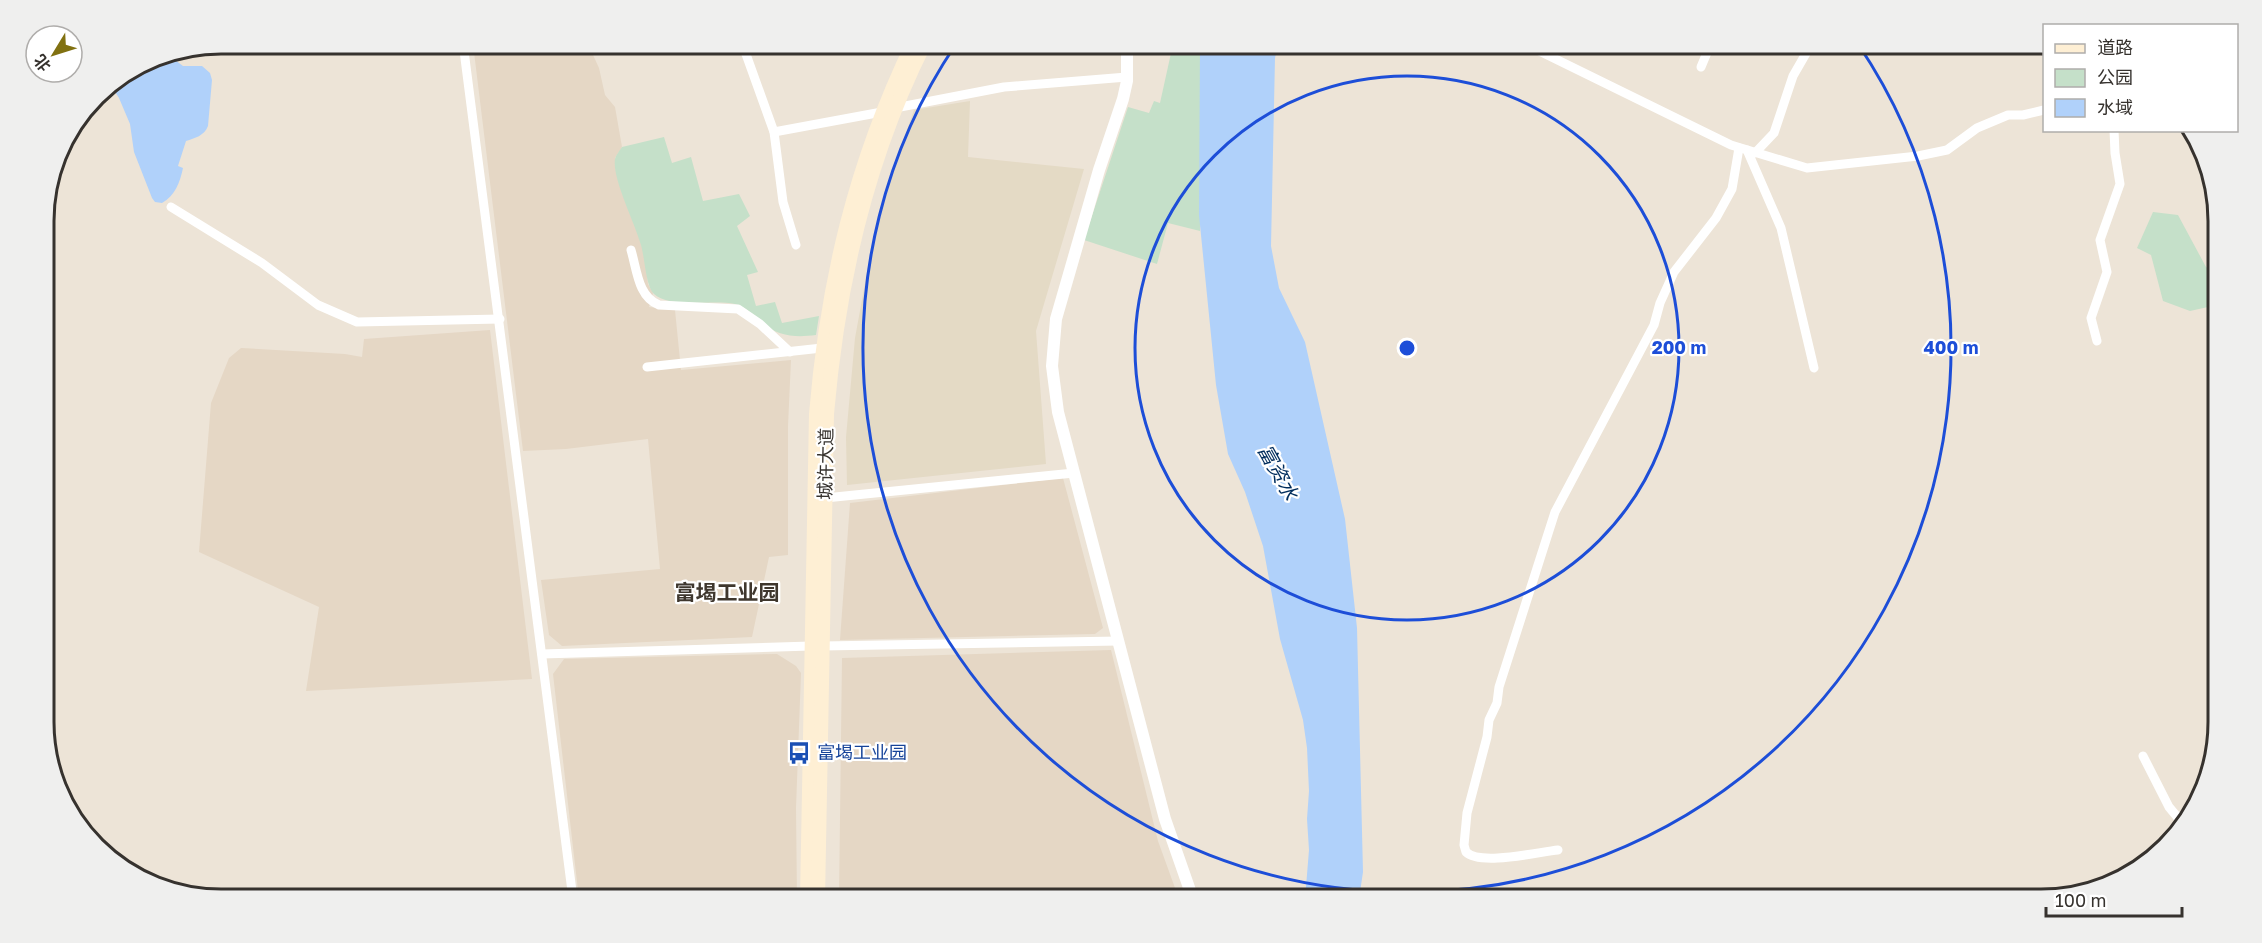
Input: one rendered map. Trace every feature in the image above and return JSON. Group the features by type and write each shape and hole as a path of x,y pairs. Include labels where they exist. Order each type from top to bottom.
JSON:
{"main road":[{"name":"城许大道","path":"807,889 828,396 844,281 888,110 909,54"},
{"name":"城许大道","path":"818,889 816,414 822,348 833,279 847,218 866,154 919,54"}],"street":[{"path":"464,54 572,889"},
{"path":"746,54 774,132 783,202 796,245"},
{"path":"1127,54 1127,77 1123,99 1060,300 1053,337 1054,396 1166,819 1190,889"},
{"path":"1543,54 1747,150 1807,168 1918,156 1947,150 1977,128 2008,115 2023,115 2043,110"},
{"path":"1701,67 1707,54"},
{"path":"1558,850 1491,858 1475,858 1466,852 1464,845 1467,813 1487,737 1489,720 1496,709 1498,687 1559,503 1654,325 1660,303 1674,272 1716,218 1732,189 1747,150 1774,133 1792,76 1806,54"},
{"path":"774,132 1004,87 1127,77"},
{"path":"2097,341 2091,318 2107,272 2100,240 2120,184 2114,132"},
{"path":"1747,150 1781,228 1814,368"},
{"path":"171,207 242,249 318,305 357,322 500,319"},
{"path":"631,250 643,293 651,302 659,305 738,309 760,324 790,352"},
{"path":"647,367 822,348"},
{"path":"825,498 1074,473"},
{"path":"542,654 817,646 1119,641"},
{"path":"2143,756 2169,807 2178,818"}],"shaded area":[{"path":"474,54 593,54 599,68 605,95 615,107 622,147 615,158 618,179 645,257 648,284 653,293 649,307 675,310 681,370 791,360 788,426 788,555 769,557 752,637 562,646 549,635 541,580 660,569 648,439 566,449 523,451"},
{"path":"970,101 968,157 1084,169 1036,331 1046,464 847,485 846,437 855,338 870,256 889,182 914,110"},
{"path":"490,330 532,679 306,691 319,607 199,552 211,403 229,358 241,348 362,357 364,339"},
{"path":"1063,478 1103,628 1095,634 840,640 850,503"},
{"path":"1111,650 1158,841 1175,889 839,889 842,658"},
{"path":"777,654 796,666 801,673 796,808 797,889 578,889 553,674 564,659"}],"green space":[{"path":"1171,54 1200,54 1200,231 1168,223 1157,264 1084,240 1128,107 1149,113 1154,101 1160,103"},
{"path":"664,137 672,163 691,157 703,201 739,194 750,216 737,226 758,272 747,275 756,306 775,302 782,323 819,316 816,335 785,335 764,325 745,308 735,304 670,301 654,294 649,284 642,248 617,177 615,159 622,147"},
{"path":"2153,212 2178,215 2208,268 2208,307 2190,311 2163,301 2151,255 2137,248"}],"water":[{"name":"富资水","path":"1200,54 1276,54 1271,246 1279,288 1305,342 1345,519 1357,628 1363,872 1360,889 1306,889 1309,850 1307,819 1309,791 1303,720 1280,639 1263,546 1245,492 1228,454 1216,385 1199,215"},
{"path":"176,61 183,66 202,66 210,73 212,80 208,126 202,134 186,141 178,166 183,168 178,183 174,193 162,203 155,202 152,198 134,152 130,124 115,92 137,76"}],"place":[{"name":"富堨工业园","path":"799,753"}],"district":[{"name":"富堨工业园","path":"727,593"}]}
